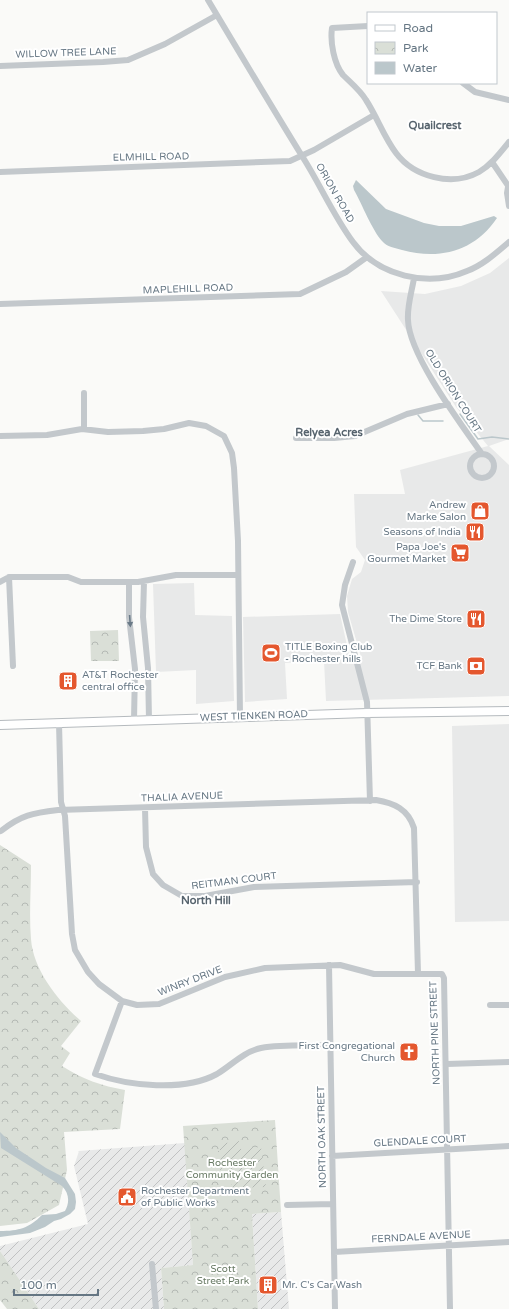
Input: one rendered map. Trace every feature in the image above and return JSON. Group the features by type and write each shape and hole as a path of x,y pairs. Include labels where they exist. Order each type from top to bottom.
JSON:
{"main road":[{"name":"WEST TIENKEN ROAD","path":"0,725 367,713 509,711"}],"street":[{"name":"ORION ROAD","path":"208,0 341,224 353,242 366,257 378,265 414,278 439,279 467,271 489,259 509,242"},
{"name":"WILLOW TREE LANE","path":"0,66 128,60 165,44 217,15"},
{"path":"367,26 332,28 331,35 339,69 363,95 388,140 401,159 409,166 429,176 444,179 465,178 479,172 492,162 509,142"},
{"path":"463,84 475,92 509,100"},
{"name":"ELMHILL ROAD","path":"0,172 290,162 374,115"},
{"path":"492,162 508,187 506,193 509,206"},
{"name":"MAPLEHILL ROAD","path":"0,304 300,294 346,272 366,257"},
{"name":"OLD ORION COURT","path":"414,278 408,312 409,330 419,356 448,404 482,454"},
{"path":"84,393 84,430"},
{"path":"296,438 334,438 355,436 407,414 448,404"},
{"path":"0,436 47,435 84,430 137,432 164,429 189,423 206,426 224,436 232,453 234,468 238,541 240,717"},
{"name":"OLD ORION COURT","path":"474,457 475,444"},
{"path":"482,454 489,457 493,464 492,471 484,477 477,476 471,472 470,464 474,457 482,454"},
{"path":"353,562 346,585 343,608 363,684 367,713 370,800"},
{"path":"0,582 9,577 68,577 81,582 144,582 176,575 238,575"},
{"path":"9,577 13,666"},
{"path":"129,582 129,617 135,669 134,720"},
{"path":"144,582 143,617 148,668 149,720"},
{"name":"WINRY DRIVE","path":"59,722 61,802 66,816 72,934 75,950 88,972 99,984 122,1001 137,1005 151,1006 171,1000 225,977 249,971 280,967 340,965 374,974 418,974"},
{"name":"THALIA AVENUE","path":"1,831 14,820 29,814 63,809 145,808 370,800"},
{"name":"NORTH PINE STREET","path":"370,800 393,804 402,808 411,820 414,828 417,882 418,974 442,974 444,978 450,1309"},
{"name":"REITMAN COURT","path":"145,808 146,847 153,874 163,885 182,896 205,896 254,887 417,882"},
{"name":"NORTH OAK STREET","path":"329,966 335,1309"},
{"path":"122,1001 95,1074 115,1081 138,1085 191,1082 216,1074 242,1055 261,1048 331,1045"},
{"path":"490,1005 509,1005"},
{"path":"446,1064 509,1062"},
{"name":"GLENDALE COURT","path":"332,1156 509,1146"},
{"path":"287,1205 334,1204"},
{"name":"FERNDALE AVENUE","path":"334,1252 509,1242"},
{"path":"152,1264 156,1309"}],"shaded area":[{"path":"509,258 509,439 489,446 509,465 509,696 326,701 324,661 285,663 287,699 245,702 243,617 340,614 350,659 361,657 348,612 347,596 352,579 361,572 365,560 356,547 354,494 405,494 400,470 488,446 456,407 381,291 425,294 461,286 490,273"},
{"path":"194,583 195,615 232,616 234,701 196,704 196,670 156,672 153,584"},
{"path":"509,724 509,921 455,922 452,726"},
{"path":"185,1143 193,1265 161,1268 164,1309 39,1309 7,1263 0,1251 0,1246 88,1224 74,1166 79,1151"},
{"path":"281,1212 289,1309 258,1309 252,1214"}],"green space":[{"path":"118,630 119,661 91,661 90,631"},
{"path":"0,845 31,865 30,921 33,951 42,974 48,984 64,1005 81,1021 61,1046 70,1053 62,1066 77,1075 92,1081 125,1090 120,1129 64,1132 67,1170 59,1205 27,1223 0,1226"},
{"path":"275,1120 281,1212 252,1214 258,1309 164,1309 161,1268 193,1265 183,1126"},
{"name":"Rochester Community Garden","path":"240,1141 241,1149 261,1147 266,1187 232,1188 231,1177 221,1177 218,1151 220,1151 219,1144"},
{"path":"0,1251 39,1309 7,1309 0,1300"}],"water":[{"path":"356,180 386,209 424,223 439,226 461,226 494,216 497,218 488,230 478,239 467,246 455,250 429,254 397,249 384,243 378,236 354,190 353,186"},
{"path":"0,1132 16,1148 46,1168 65,1178 75,1194 75,1209 70,1214 30,1233 0,1237 0,1231 23,1228 33,1223 42,1215 56,1214 65,1211 68,1201 66,1192 62,1186 1,1148"}],"waterway":[{"path":"460,414 478,439 492,437 509,439"},
{"path":"418,415 423,421 443,421"}],"place":[{"name":"Andrew Marke Salon","path":"480,511"},
{"name":"Seasons of India","path":"475,532"},
{"name":"Papa Joe's Gourmet Market","path":"460,553"},
{"name":"The Dime Store","path":"476,619"},
{"name":"TITLE Boxing Club - Rochester hills","path":"271,653"},
{"name":"TCF Bank","path":"476,666"},
{"name":"AT&T Rochester central office","path":"68,681"},
{"name":"First Congregational Church","path":"409,1052"},
{"name":"Rochester Department of Public Works","path":"127,1197"},
{"name":"Mr. C's Car Wash","path":"268,1285"}],"district":[{"name":"Quailcrest","path":"435,125"},
{"name":"Relyea Acres","path":"329,432"},
{"name":"North Hill","path":"206,900"}],"park label":[{"name":"Scott Street Park","path":"223,1274"}]}
